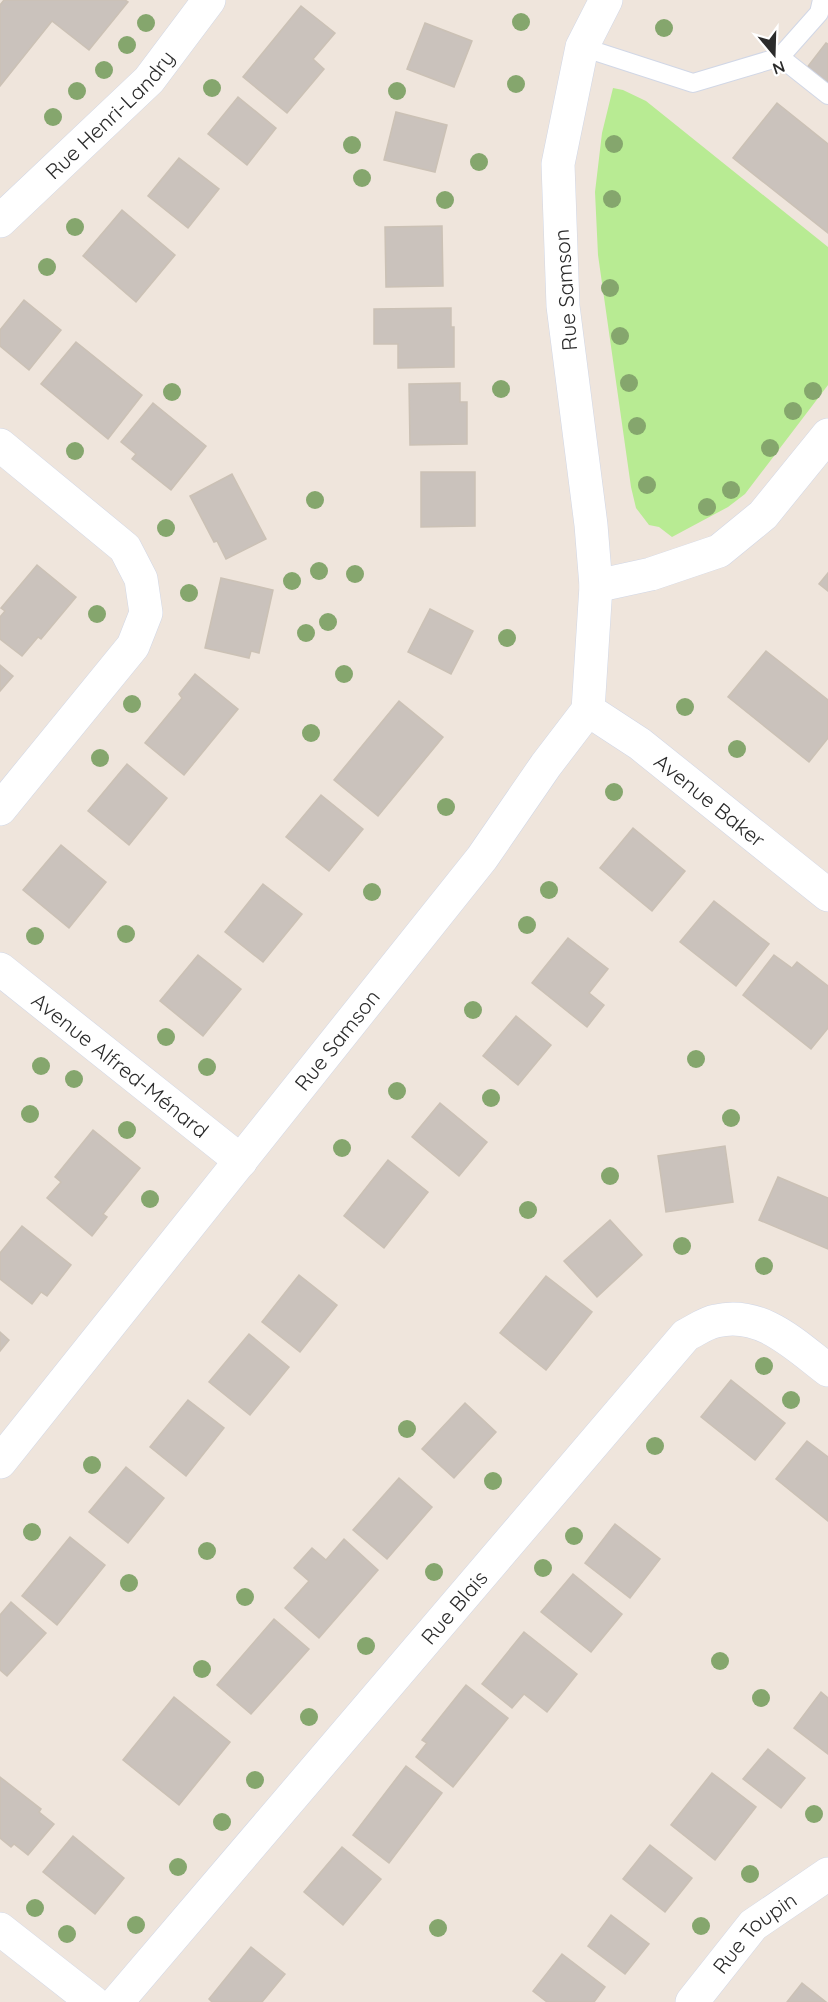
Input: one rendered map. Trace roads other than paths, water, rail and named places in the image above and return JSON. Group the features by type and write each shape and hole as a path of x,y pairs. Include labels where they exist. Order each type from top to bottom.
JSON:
{"street":[{"name":"Rue Henri-Landry","path":"0,221 149,80 209,0"},
{"name":"Rue Samson","path":"0,1462 482,858 546,765 588,710 597,586 564,306 558,164 582,47 606,0"},
{"path":"597,586 651,574 718,551 763,515 828,435"},
{"path":"0,445 125,548 141,579 147,614 133,645 0,809"},
{"name":"Avenue Baker","path":"588,710 640,744 825,887"},
{"name":"Avenue Alfred-Ménard","path":"0,969 241,1161"},
{"name":"Rue Blais","path":"117,2002 686,1335 715,1321 745,1319 778,1331 828,1370"},
{"name":"Rue Toupin","path":"692,2002 753,1925 822,1888"},
{"path":"0,1929 93,2002"}],"lane":[{"path":"582,47 693,83 780,57 823,11"},
{"path":"780,57 828,95"}]}
